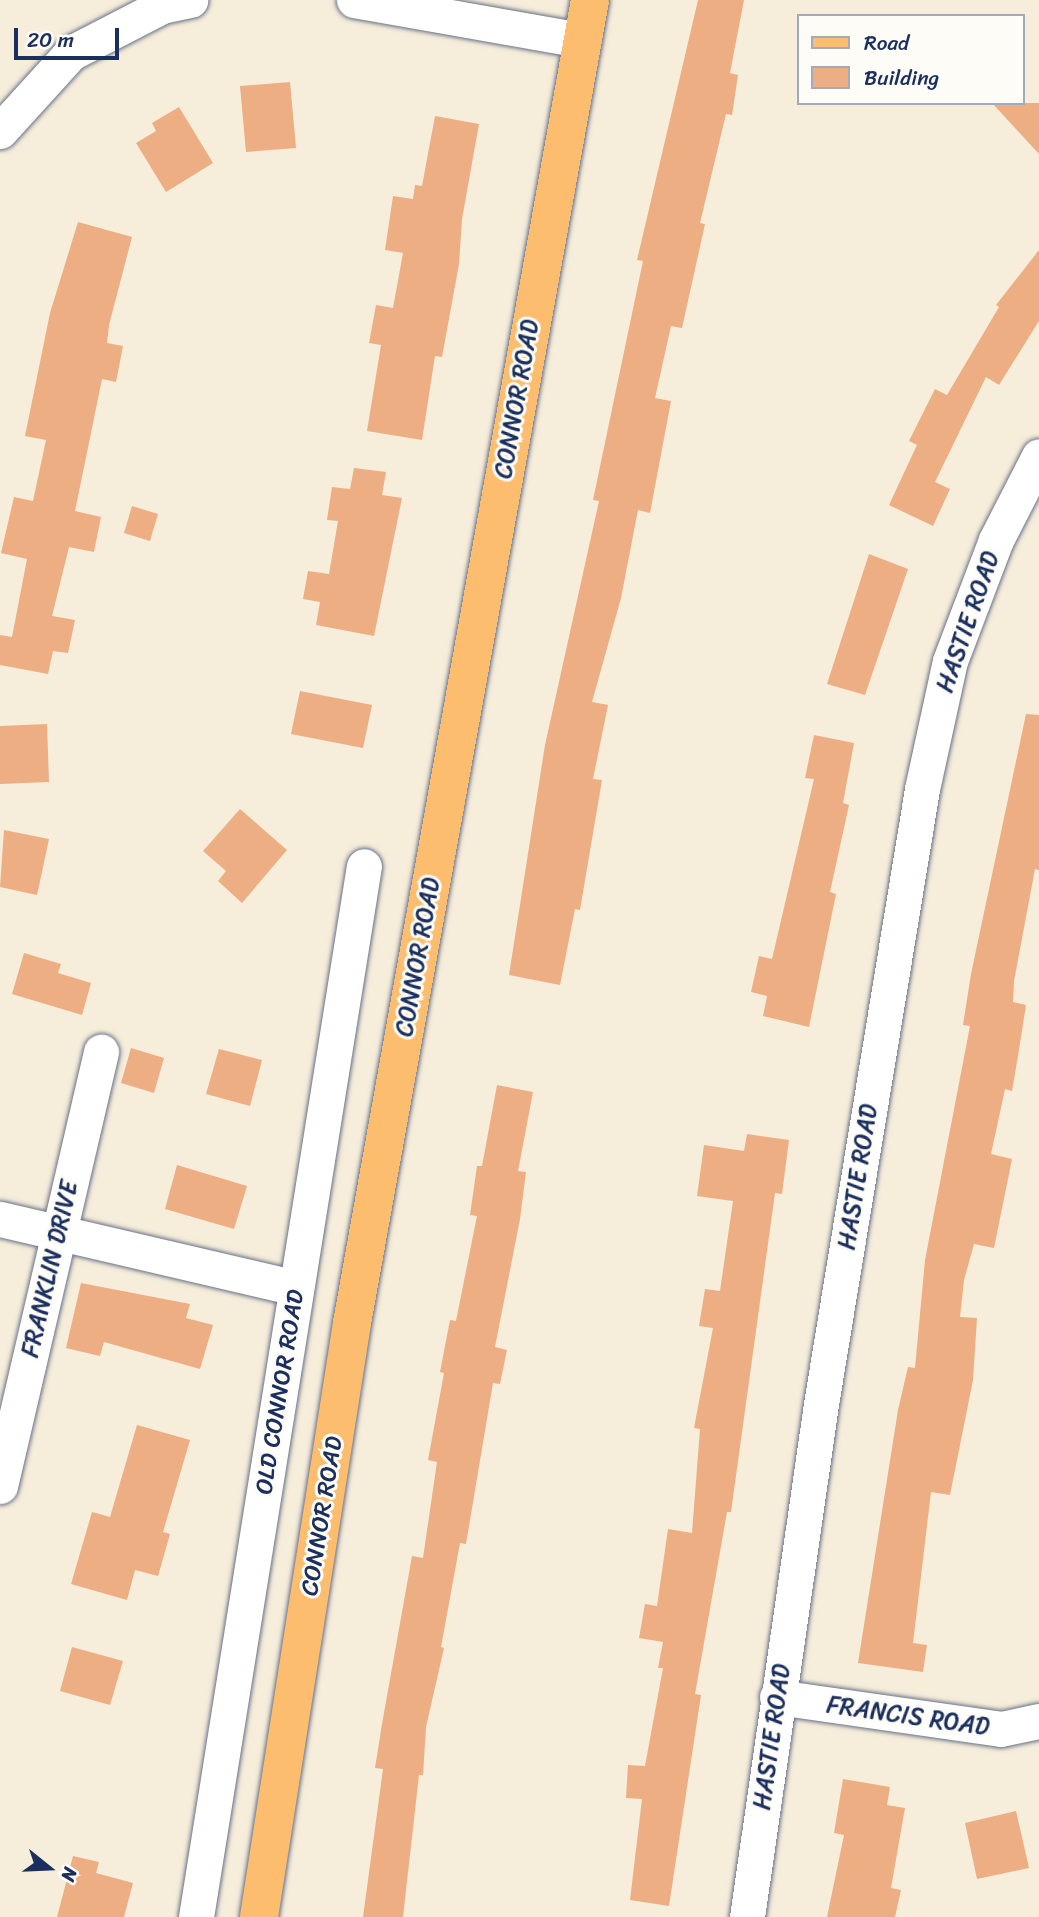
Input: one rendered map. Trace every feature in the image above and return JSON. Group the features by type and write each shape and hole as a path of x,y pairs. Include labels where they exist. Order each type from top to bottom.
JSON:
{"main road":[{"name":"CONNOR ROAD","path":"259,1917 352,1323 590,0"}],"street":[{"path":"0,131 71,54 162,6 190,0"},
{"path":"354,0 581,40"},
{"name":"HASTIE ROAD","path":"747,1917 777,1697 922,789 950,661 996,540 1039,456"},
{"name":"OLD CONNOR ROAD","path":"196,1917 364,866"},
{"name":"FRANKLIN DRIVE","path":"0,1486 101,1052"},
{"path":"0,1219 296,1288"},
{"name":"FRANCIS ROAD","path":"777,1697 1001,1729 1039,1721"}],"building":[{"path":"698,0 744,0 730,73 738,75 732,115 726,114 700,223 705,224 682,328 671,326 655,398 671,401 650,513 638,510 621,598 592,702 608,705 593,779 602,780 580,910 575,909 560,985 509,975 545,745 599,501 593,500 643,261 637,260"},
{"path":"290,82 296,148 246,152 240,86"},
{"path":"1039,103 1039,154 994,105"},
{"path":"179,107 213,163 166,192 136,143 156,131 152,123"},
{"path":"435,116 479,124 462,219 459,264 442,357 435,356 422,440 367,431 381,345 369,343 376,305 393,308 403,253 385,250 393,196 413,199 415,185 422,186"},
{"path":"78,222 132,237 109,325 107,343 123,346 116,382 102,379 75,511 101,517 94,552 69,547 52,616 75,620 68,653 53,651 48,674 0,665 0,635 12,637 27,559 1,553 14,497 33,501 46,440 25,436 50,313"},
{"path":"1039,250 1039,321 999,385 986,377 935,482 950,489 933,526 889,505 917,445 909,441 935,389 947,395 999,307 996,305"},
{"path":"354,468 386,472 382,495 402,498 374,636 316,625 320,602 303,599 308,571 329,574 338,521 327,520 332,487 350,489"},
{"path":"132,506 158,514 150,541 124,533"},
{"path":"869,554 908,569 865,695 827,684"},
{"path":"300,691 372,705 363,748 291,734"},
{"path":"1026,714 1039,715 1039,870 1035,869 1014,981 1013,1002 1026,1005 1018,1056 1012,1091 1005,1089 991,1154 1012,1159 994,1248 974,1244 964,1280 960,1317 977,1318 973,1380 950,1495 931,1492 913,1643 927,1645 923,1672 858,1663 898,1410 908,1367 915,1368 925,1260 970,1026 963,1025 971,974"},
{"path":"47,724 49,782 0,784 0,726"},
{"path":"814,735 854,743 843,803 849,805 830,892 836,894 809,1027 763,1016 767,996 751,992 759,956 772,959 814,779 805,778"},
{"path":"240,809 287,850 242,903 218,881 226,871 203,851"},
{"path":"4,830 49,839 37,895 0,887"},
{"path":"24,953 61,964 58,973 91,983 82,1015 12,994"},
{"path":"131,1048 164,1058 154,1093 121,1083"},
{"path":"219,1049 262,1060 250,1106 206,1094"},
{"path":"497,1085 533,1092 518,1171 526,1172 520,1219 495,1347 507,1350 500,1384 493,1383 466,1544 460,1543 441,1647 444,1648 426,1727 423,1775 419,1775 403,1917 363,1917 383,1769 375,1768 382,1724 412,1556 423,1558 437,1462 428,1460 444,1373 440,1372 450,1320 456,1321 477,1216 470,1215 477,1166 482,1166"},
{"path":"747,1134 789,1140 782,1194 775,1193 731,1512 727,1512 695,1694 701,1695 669,1906 630,1900 642,1799 626,1798 628,1765 645,1766 663,1668 658,1668 663,1642 639,1638 645,1604 657,1606 668,1529 692,1533 700,1429 694,1428 713,1328 699,1326 705,1289 720,1291 733,1201 697,1196 704,1145 744,1151"},
{"path":"177,1165 247,1186 234,1229 165,1209"},
{"path":"81,1283 190,1304 186,1318 213,1325 200,1369 104,1342 100,1356 66,1348"},
{"path":"137,1425 190,1440 163,1532 170,1534 158,1576 135,1570 127,1600 71,1584 92,1512 110,1517"},
{"path":"72,1647 123,1661 110,1705 60,1691"},
{"path":"843,1779 890,1787 887,1805 905,1808 891,1888 901,1890 895,1917 827,1917 844,1835 834,1833"},
{"path":"1016,1811 1029,1868 977,1879 965,1823"},
{"path":"73,1856 99,1862 96,1873 133,1883 124,1917 57,1917"}]}
